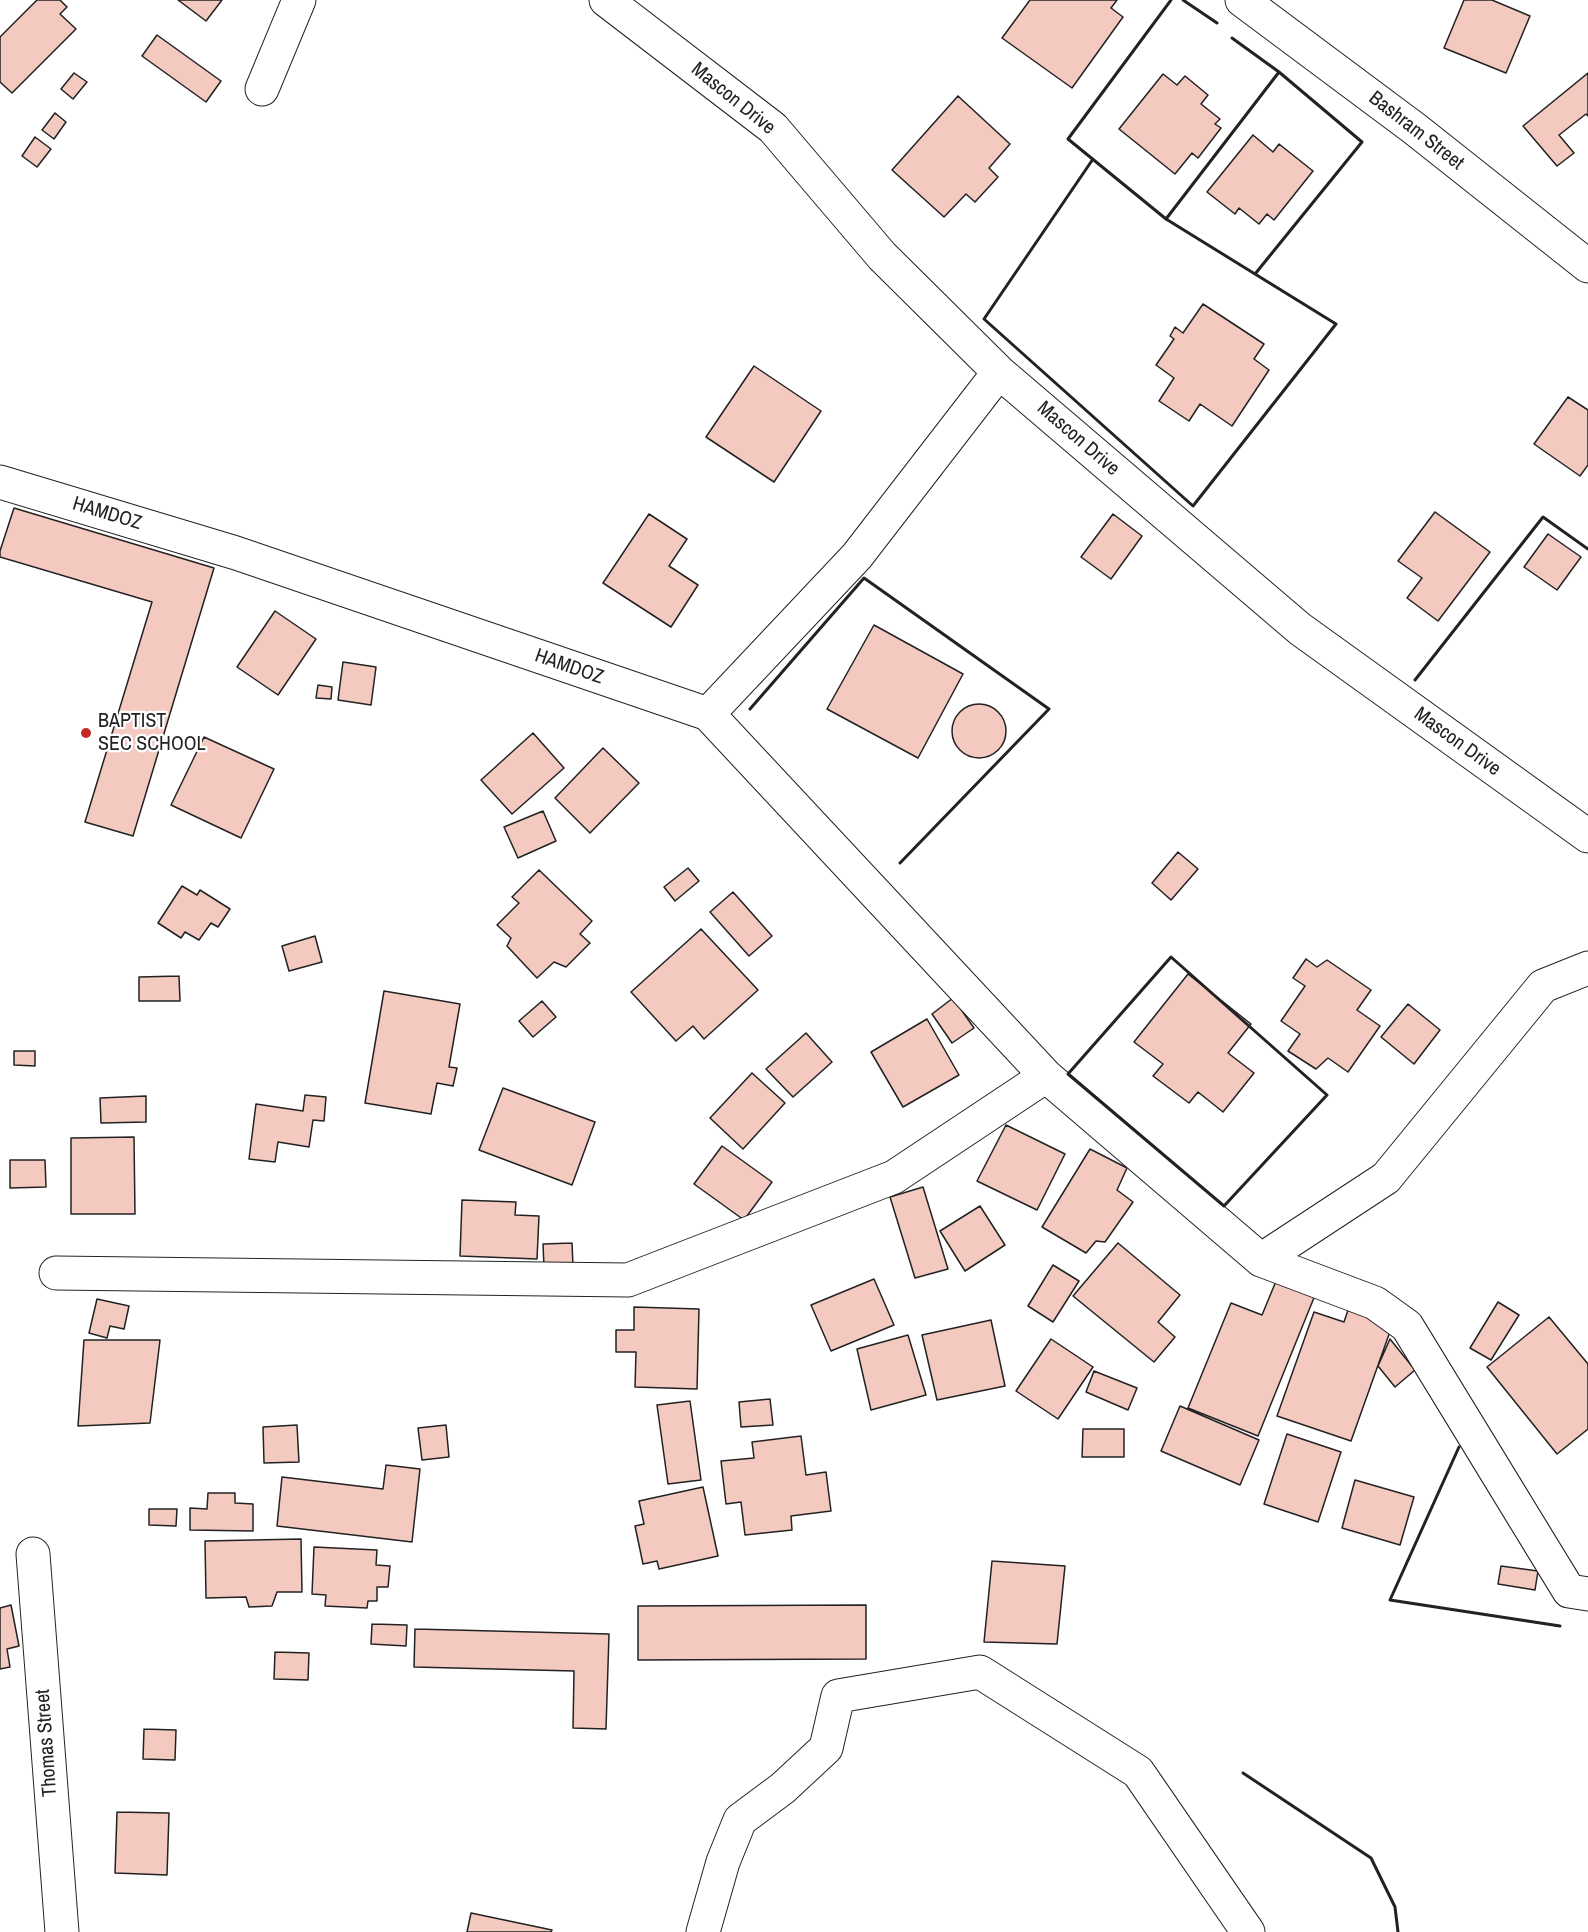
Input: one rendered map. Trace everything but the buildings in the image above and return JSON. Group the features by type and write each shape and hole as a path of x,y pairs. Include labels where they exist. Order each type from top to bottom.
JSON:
{"street":[{"path":"262,89 299,0"},
{"name":"Mascon Drive","path":"606,0 773,128 882,256 999,372 1300,629 1588,836"},
{"name":"Bashram Street","path":"1242,0 1415,129 1588,266"},
{"path":"999,372 857,556 708,714 1046,1076 1261,1260 1376,1304 1407,1326 1569,1591 1588,1594"},
{"name":"HAMDOZ","path":"0,482 236,553 708,714"},
{"path":"1261,1260 1386,1178 1544,986 1588,968"},
{"path":"56,1273 628,1280 894,1177 1046,1076"},
{"name":"Thomas Street","path":"33,1554 62,1932"},
{"path":"703,1932 723,1862 740,1820 783,1788 826,1748 838,1696 980,1672 1138,1772 1248,1932"}],"wall":[{"path":"1171,0 1068,139 1166,219 1279,72 1232,38"},
{"path":"1183,0 1217,23"},
{"path":"1166,219 1255,274 1362,142 1279,72"},
{"path":"1093,159 984,319 1193,506 1336,324 1255,274"},
{"path":"1415,680 1543,517 1588,549"},
{"path":"750,709 864,578 1049,709 900,863"},
{"path":"1171,957 1327,1095 1224,1206 1068,1074 1171,957"},
{"path":"1459,1447 1390,1600 1560,1626"},
{"path":"1243,1773 1371,1858 1395,1907 1398,1932"}],"place":[{"name":"BAPTIST SEC SCHOOL","path":"86,733"}]}
